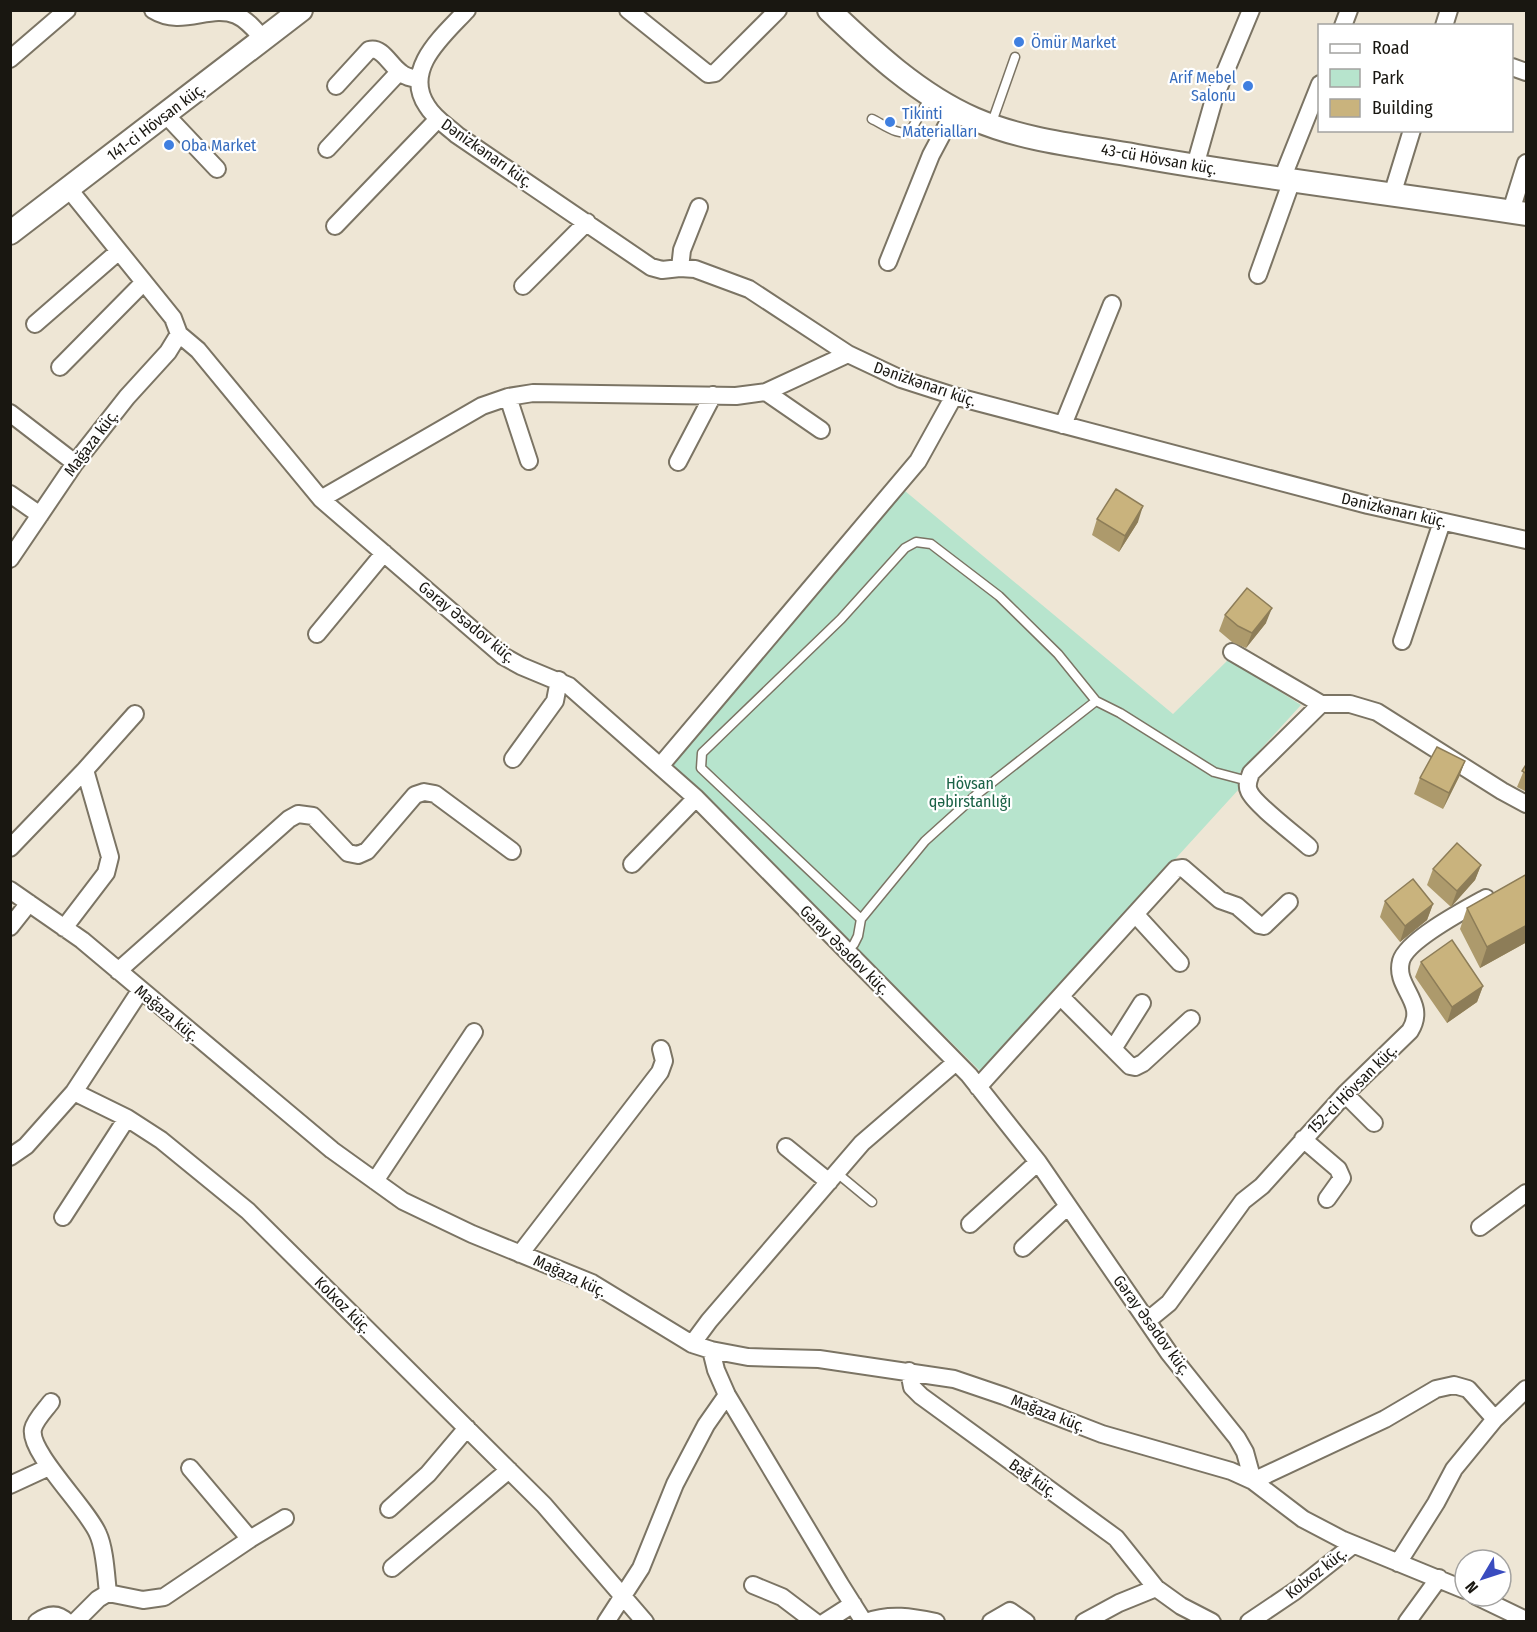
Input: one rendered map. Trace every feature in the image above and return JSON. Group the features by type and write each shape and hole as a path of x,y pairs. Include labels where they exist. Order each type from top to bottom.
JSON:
{"main road":[{"name":"141-ci Hövsan küç.","path":"10,233 301,10"},
{"name":"43-cü Hövsan küç.","path":"829,10 896,70 955,110 1021,135 1195,166 1519,213"}],"street":[{"path":"10,59 67,10"},
{"path":"153,10 169,18 225,13 236,15 248,22 264,40"},
{"path":"336,86 369,50 374,49 379,50 399,72 407,77 418,79 423,64 435,45 467,10"},
{"path":"627,10 708,74 712,74 716,73 778,10"},
{"path":"1195,166 1214,99 1251,10"},
{"path":"327,149 399,72"},
{"name":"Dənizkənarı küç.","path":"418,79 426,105 457,135 651,267 662,270 695,269 749,289 848,354 901,379 954,396 1368,505 1527,540"},
{"path":"1258,275 1287,179 1318,90"},
{"path":"888,262 931,155 955,110"},
{"path":"165,114 217,169"},
{"path":"336,226 438,119"},
{"path":"1392,195 1411,132"},
{"path":"1519,213 1527,163"},
{"name":"Gəray Əsədov küç.","path":"68,188 173,318 179,334 198,350 321,499 503,656 569,686 661,765 956,1062 1038,1162 1169,1353 1237,1438 1245,1452 1253,1481"},
{"path":"680,268 682,250 699,207"},
{"path":"523,286 587,222"},
{"path":"35,324 119,251"},
{"path":"60,367 144,282"},
{"path":"1063,425 1112,304"},
{"name":"Mağaza küç.","path":"10,558 75,463 127,397 168,352 179,334"},
{"path":"321,499 473,411 508,397 533,393 736,396 766,392 848,354"},
{"path":"766,392 821,430"},
{"path":"678,462 713,395"},
{"path":"661,765 918,460 954,396"},
{"path":"508,397 529,461"},
{"path":"10,413 75,463"},
{"path":"10,494 40,515"},
{"path":"1402,641 1442,522"},
{"path":"317,634 384,553"},
{"path":"1232,652 1321,704 1350,704 1377,712 1502,791 1527,804"},
{"path":"513,759 555,701 559,681"},
{"path":"1309,847 1257,802 1249,792 1248,781 1251,773 1321,704"},
{"path":"10,848 135,714"},
{"path":"64,928 106,873 110,857 85,770"},
{"path":"118,971 289,819 298,814 313,816 348,853 358,855 367,850 415,795 424,792 435,794 512,850"},
{"path":"632,864 696,798"},
{"path":"978,1087 1176,869 1183,868 1220,900 1237,906 1259,925 1264,926 1269,923 1289,902"},
{"name":"Mağaza küç.","path":"10,890 64,928 118,971 332,1150 403,1201 472,1234 592,1283 692,1344 748,1357 819,1359 954,1379 1102,1434 1212,1464 1253,1481"},
{"name":"152-ci Hövsan küç.","path":"1147,1321 1168,1303 1242,1201 1262,1186 1303,1139 1410,1031 1416,1021 1417,1011 1401,972 1404,954 1418,940 1500,890"},
{"path":"10,927 29,903"},
{"path":"1136,915 1180,963"},
{"path":"10,1157 26,1146 74,1092 140,991"},
{"path":"1060,997 1130,1066 1135,1067 1143,1063 1191,1019"},
{"path":"1113,1049 1142,1004"},
{"path":"375,1181 474,1032"},
{"path":"520,1254 660,1072 664,1061 660,1049"},
{"path":"692,1344 709,1321 862,1143 956,1062"},
{"name":"Kolxoz küç.","path":"74,1092 127,1118 161,1140 248,1211 544,1505 645,1622"},
{"path":"1346,1094 1374,1123"},
{"path":"63,1217 127,1118"},
{"path":"1303,1139 1338,1169 1342,1178 1328,1199"},
{"path":"786,1147 833,1178"},
{"path":"970,1224 1038,1162"},
{"path":"1480,1227 1527,1192"},
{"path":"1023,1248 1068,1206"},
{"path":"711,1350 716,1370 727,1395 865,1622 881,1616 908,1616 936,1622"},
{"name":"Bağ küç.","path":"909,1371 912,1386 921,1396 1116,1538 1156,1588 1181,1606 1212,1622"},
{"path":"1453,1585 1353,1545 1303,1519 1253,1481 1386,1419 1436,1389 1454,1385 1468,1389 1496,1419"},
{"path":"1398,1563 1436,1503 1454,1469 1496,1419 1527,1389"},
{"path":"606,1622 641,1568 675,1484 706,1425 727,1395"},
{"path":"51,1402 33,1429 34,1439 49,1467 89,1517 100,1536 108,1593"},
{"path":"389,1509 428,1474 466,1428"},
{"path":"10,1485 49,1467"},
{"path":"190,1468 250,1539"},
{"path":"392,1568 509,1470"},
{"path":"75,1622 98,1599 108,1593 143,1600 164,1597 285,1518"},
{"name":"Kolxoz küç.","path":"1249,1622 1295,1591 1353,1545"},
{"path":"1407,1622 1438,1578"},
{"path":"753,1584 782,1597 815,1622"},
{"path":"1084,1622 1119,1603 1156,1588"},
{"path":"825,1622 853,1604"},
{"path":"1502,1608 1527,1620"},
{"path":"991,1622 1010,1611 1026,1622"},
{"path":"37,1622 49,1614 60,1615 67,1622"}],"lane":[{"path":"991,125 1015,57"},
{"path":"872,118 901,133 907,133 932,94"},
{"path":"861,919 701,768 700,761 702,753 842,619 905,548 916,542 931,544 999,596 1058,654 1096,701 1120,713 1214,771 1248,781"},
{"path":"846,952 858,936 861,919 925,841 976,795 1096,701"},
{"path":"833,1178 872,1202"}],"green space":[{"name":"Hövsan qəbirstanlığı","path":"905,491 1173,714 1229,659 1301,705 1240,772 1239,789 981,1072 671,763"}],"building":[{"path":"1116,489 1143,506 1125,536 1097,519"},
{"path":"1247,588 1272,608 1252,633 1238,626 1225,615"},
{"path":"1437,747 1465,761 1449,793 1420,778"},
{"path":"1527,763 1527,774 1522,771"},
{"path":"1457,843 1481,865 1457,891 1433,869"},
{"path":"1527,874 1527,925 1487,947 1467,908"},
{"path":"1413,879 1433,904 1405,926 1385,901"},
{"path":"1452,940 1483,986 1452,1007 1421,962"}],"place":[{"name":"Ömür Market","path":"1019,42"},
{"name":"Arif Mebel Salonu","path":"1248,86"},
{"name":"Tikinti Materialları","path":"890,122"},
{"name":"Oba Market","path":"169,145"}]}
